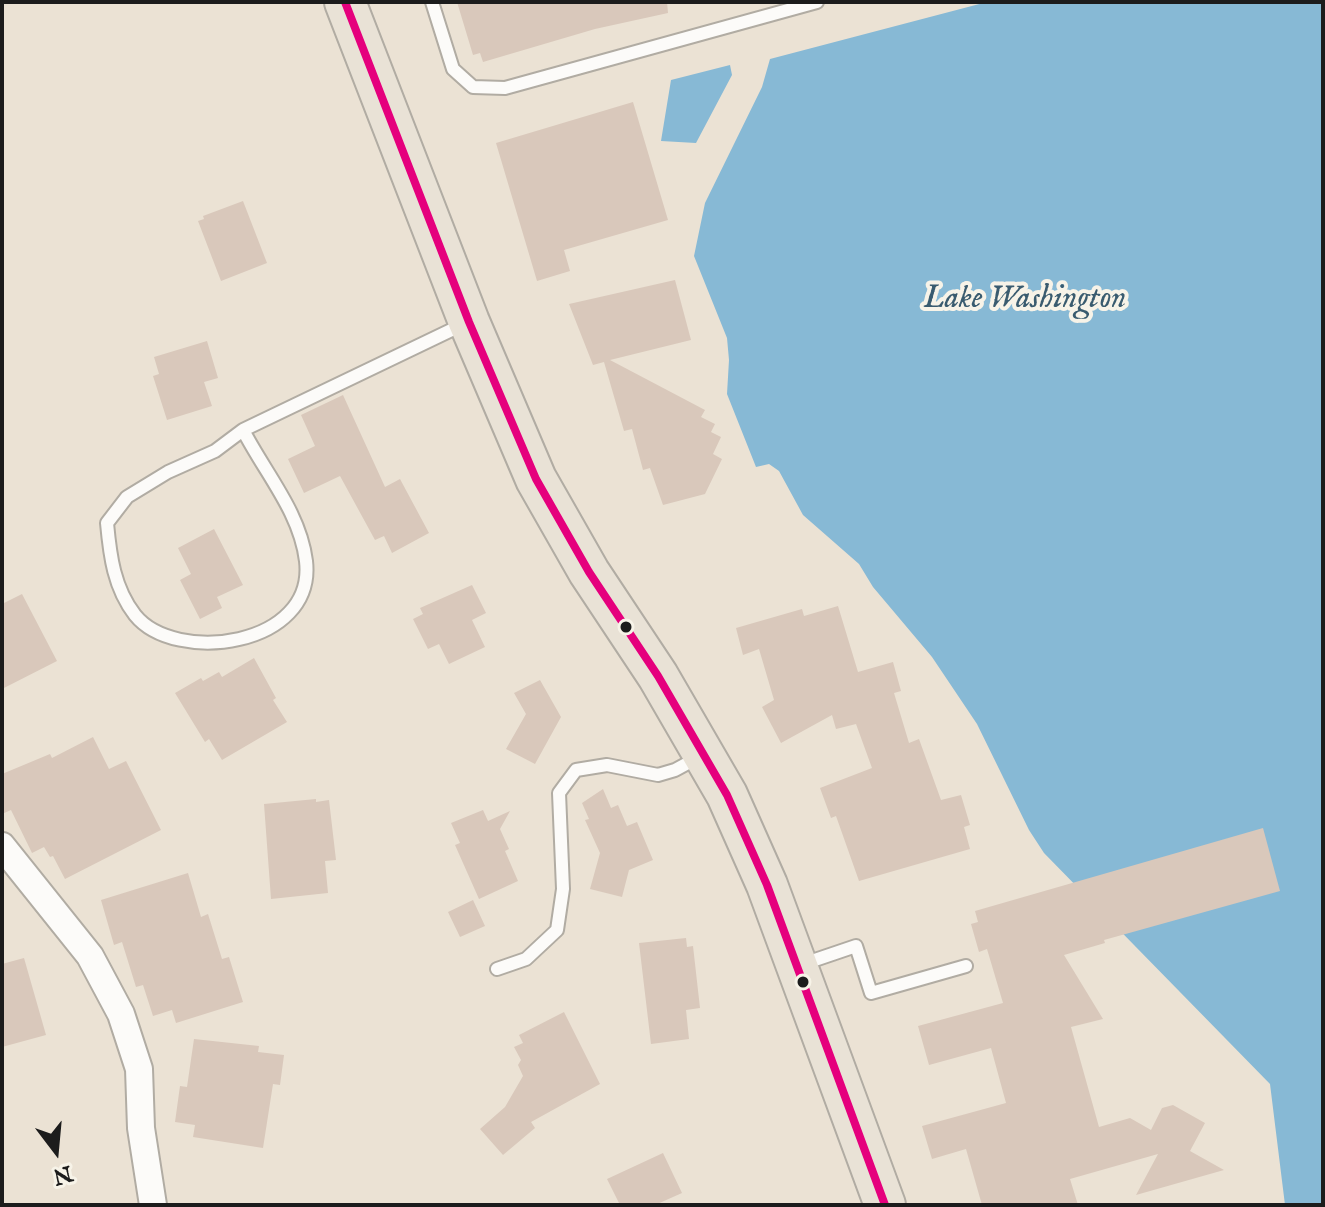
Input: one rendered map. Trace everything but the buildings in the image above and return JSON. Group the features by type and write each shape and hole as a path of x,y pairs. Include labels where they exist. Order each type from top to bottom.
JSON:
{"main road":[{"path":"345,2 469,322 536,479 589,572 705,753 727,795 767,885 885,1205"}],"street":[{"path":"2,846 90,956 121,1014 139,1069 141,1128 153,1205"}],"lane":[{"path":"432,2 453,69 473,87 505,88 817,2"},
{"path":"243,430 284,499 300,533 306,564 301,601 269,630 246,638 187,641 161,636 137,618 125,600 111,565 107,523 127,497 168,472 215,451 243,430 469,322"},
{"path":"497,969 526,959 557,930 563,889 559,793 576,770 607,765 658,775 675,770 705,753"},
{"path":"798,966 856,946 871,993 966,966"}],"water":[{"name":"Lake Washington","path":"987,2 1323,2 1323,1205 1285,1205 1270,1084 1044,853 1029,830 977,724 932,657 873,587 859,564 803,515 779,471 769,464 756,467 727,394 727,338 694,256 705,203 762,87 770,59"},
{"path":"730,65 732,75 696,143 661,141 671,80"}],"transit line":[{"path":"345,2 469,322 536,479 589,572 658,676 727,795 767,885 885,1205"}]}
